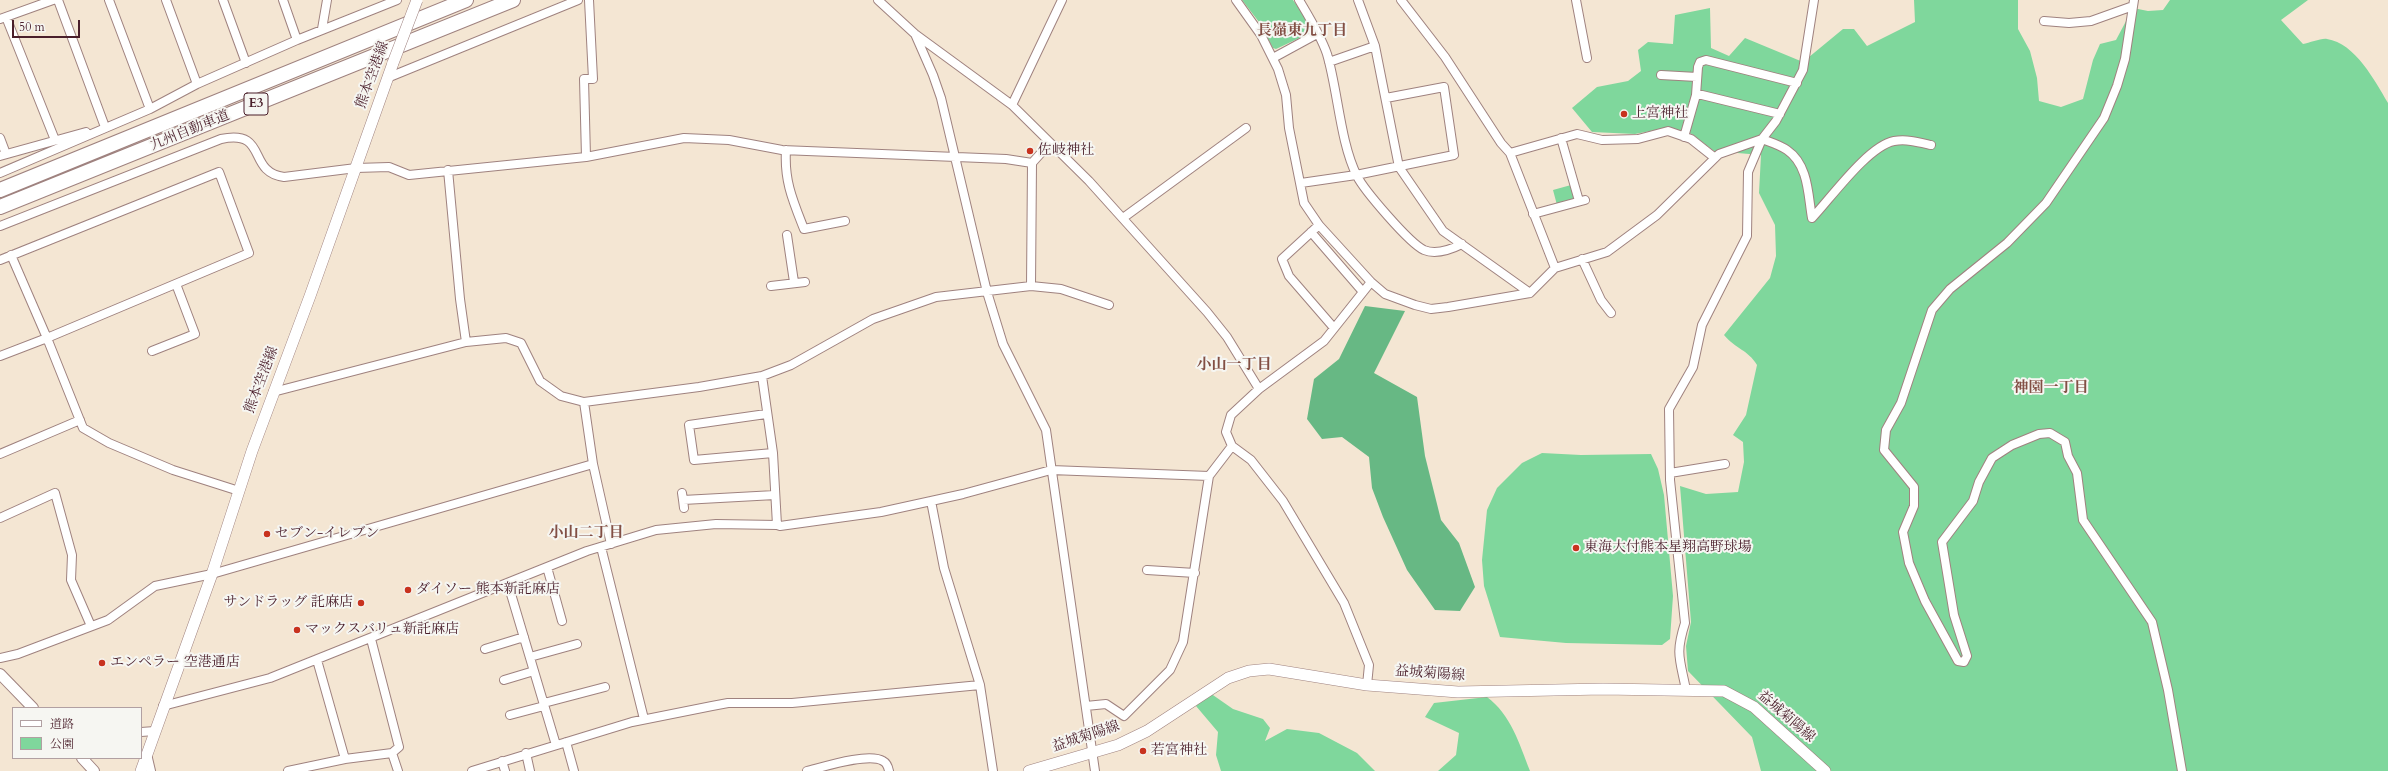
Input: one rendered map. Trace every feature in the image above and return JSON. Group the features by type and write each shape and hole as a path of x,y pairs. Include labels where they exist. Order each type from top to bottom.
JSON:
{"highway":[{"name":"九州自動車道","path":"0,190 466,0"},
{"name":"九州自動車道","path":"0,207 513,0"}],"main road":[{"name":"熊本空港線","path":"140,771 212,574 239,491 274,392 356,168 392,64 417,0"},
{"name":"益城菊陽線","path":"1029,771 1118,745 1147,731 1228,678 1249,671 1269,669 1367,685 1458,692 1724,691 1739,697 1754,707 1825,771"}],"street":[{"path":"53,0 3,18 55,140"},
{"path":"58,0 105,127"},
{"path":"109,0 150,109"},
{"path":"166,0 197,84"},
{"path":"223,0 246,63"},
{"path":"283,0 297,40"},
{"path":"322,29 327,0"},
{"path":"0,173 57,150 105,127 150,109 197,84 322,29 397,0"},
{"path":"387,78 578,0"},
{"path":"586,158 584,79 593,79 589,0"},
{"path":"878,0 914,34 1012,105 1050,143 1123,218 1227,337 1259,389"},
{"path":"1012,105 1062,0"},
{"path":"1236,0 1251,18 1273,58 1286,95 1289,128 1302,183 1304,202 1319,225 1371,282 1385,294 1431,309 1530,293 1555,268 1607,252 1657,215 1719,154 1762,139 1788,150 1800,166 1809,189 1812,218 1877,148 1893,141 1911,140 1931,145"},
{"path":"1299,0 1317,34 1329,62 1345,136 1356,175 1364,187 1409,238 1423,250 1434,252 1442,251 1462,244"},
{"path":"1358,0 1376,46 1399,166 1444,231 1530,293"},
{"path":"1401,0 1445,56 1510,153 1555,268"},
{"path":"1576,0 1587,58"},
{"path":"1686,690 1679,659 1678,644 1685,623 1670,473 1669,409 1693,367 1702,325 1747,236 1748,172 1762,139 1780,114 1803,70 1814,0"},
{"path":"2044,21 2091,21 2133,3"},
{"path":"2133,3 2125,59 2117,86 2104,118 2046,203 2007,243 1950,289 1932,310 1901,403 1886,430 1884,450 1914,487 1914,506 1903,532 1909,563 1925,601 1958,661 1964,662 1967,656 1954,615 1942,542 1973,501 1979,482 1992,458 2012,445 2039,434 2050,433 2065,442 2068,456 2077,473 2083,520 2152,622 2168,690 2182,771"},
{"path":"914,34 933,75 955,158 987,292 1003,344 1046,430 1095,771"},
{"path":"1273,58 1317,34"},
{"path":"1329,62 1376,46"},
{"path":"1684,137 1696,95 1698,67 1700,62 1706,60 1797,83"},
{"path":"1661,75 1697,77"},
{"path":"1302,183 1356,175 1454,154 1444,87 1386,98"},
{"path":"1696,95 1702,95 1780,114"},
{"path":"0,138 3,155 105,127"},
{"path":"1123,218 1246,128"},
{"path":"1510,153 1577,134 1602,140 1638,139 1668,131 1691,139 1715,158"},
{"path":"0,226 207,144 235,136 249,140 258,154 261,166 273,176 292,177 356,168 389,167 409,175 448,170 586,158 684,138 729,140 786,150 1006,159 1032,164"},
{"path":"1533,214 1582,200 1561,138"},
{"path":"1031,286 1032,164 1050,143"},
{"path":"786,150 785,165 789,193 804,229 845,221"},
{"path":"448,170 460,299 466,342"},
{"path":"0,260 219,172 249,253 47,338 0,356"},
{"path":"1319,225 1282,259 1289,276 1334,328"},
{"path":"1311,232 1363,292"},
{"path":"787,235 794,282"},
{"path":"11,255 47,338 83,428 109,443 173,470 239,491"},
{"path":"1582,259 1601,300 1611,313"},
{"path":"771,286 794,282 804,282"},
{"path":"1367,685 1369,666 1344,604 1282,501 1251,460 1232,446 1226,432 1231,415 1259,389 1324,341 1371,282"},
{"path":"152,351 195,334 176,284"},
{"path":"274,392 466,342 506,338 521,342 540,381 561,396 584,402 699,387 762,376 791,365 873,319 936,297 1031,286 1061,289 1109,305"},
{"path":"762,376 766,414 773,453 777,525"},
{"path":"584,402 594,464 610,544"},
{"path":"766,414 689,424 694,460 773,453"},
{"path":"0,454 80,420"},
{"path":"1086,706 1106,704 1124,716 1170,670 1183,642 1209,476 1232,446"},
{"path":"0,658 18,654 108,620 156,586 212,574 594,464"},
{"path":"1670,473 1725,464"},
{"path":"163,706 270,678 371,639 547,567 601,547 656,530 716,524 780,526 881,512 931,501 1051,470 1209,476"},
{"path":"0,518 55,493 72,555 71,580 91,626"},
{"path":"683,500 775,495"},
{"path":"931,501 944,568 980,685 993,771"},
{"path":"601,547 644,719"},
{"path":"547,567 562,621"},
{"path":"1147,570 1195,573"},
{"path":"508,584 556,745"},
{"path":"486,649 524,637"},
{"path":"288,771 345,760 392,754 399,747 371,639"},
{"path":"530,657 577,644"},
{"path":"317,660 345,760"},
{"path":"504,680 534,671"},
{"path":"0,674 32,707"},
{"path":"472,771 526,753 644,719 728,703 792,703 980,685"},
{"path":"510,715 605,687"},
{"path":"142,732 155,731"},
{"path":"566,742 574,771"},
{"path":"526,753 530,771"},
{"path":"147,754 151,771"},
{"path":"392,754 398,771"},
{"path":"83,759 94,771"},
{"path":"807,771 849,761 872,759 882,760 887,764 889,771"},
{"path":"502,761 505,771"}],"green space":[{"path":"1242,0 1293,0 1308,25 1308,34 1276,49 1273,48 1259,22"},
{"path":"1914,0 2018,0 2018,29 2030,51 2037,78 2039,101 2061,107 2083,99 2093,60 2100,44 2116,40 2133,8 2148,11 2163,10 2170,0 2308,0 2281,20 2303,44 2327,39 2337,42 2347,48 2363,64 2377,84 2388,103 2388,771 1761,771 1752,737 1688,671 1686,646 1691,622 1680,486 1706,494 1738,492 1744,462 1743,442 1733,435 1746,415 1757,365 1750,356 1728,340 1724,335 1770,278 1776,256 1775,225 1759,193 1761,155 1714,151 1692,134 1666,128 1635,134 1592,132 1572,108 1597,87 1628,81 1641,71 1638,50 1648,42 1673,44 1675,15 1710,8 1711,48 1729,56 1745,38 1803,62 1843,29 1854,29 1867,46 1915,22"},
{"path":"1571,185 1575,200 1557,205 1553,190"},
{"path":"1365,306 1405,311 1374,373 1417,397 1425,456 1441,520 1459,543 1475,587 1460,611 1435,610 1407,570 1383,517 1372,488 1369,457 1342,437 1322,439 1307,419 1314,379 1339,359"},
{"name":"東海大付熊本星翔高野球場","path":"1542,453 1581,455 1651,454 1658,469 1664,495 1673,596 1670,639 1662,645 1566,643 1500,637 1484,586 1482,560 1487,510 1497,488 1522,463"},
{"path":"1210,693 1233,709 1263,719 1270,728 1265,741 1287,729 1319,733 1357,753 1375,771 1221,771 1216,755 1218,732 1196,706"},
{"path":"1487,697 1502,712 1508,721 1518,740 1530,771 1438,771 1456,755 1459,733 1425,717 1434,703"}],"place":[{"name":"上宮神社","path":"1624,114"},
{"name":"佐岐神社","path":"1030,151"},
{"name":"セブン-イレブン","path":"267,534"},
{"name":"東海大付熊本星翔高野球場","path":"1576,548"},
{"name":"ダイソー 熊本新託麻店","path":"408,590"},
{"name":"サンドラッグ 託麻店","path":"361,603"},
{"name":"マックスバリュ新託麻店","path":"297,630"},
{"name":"エンペラー 空港通店","path":"102,663"},
{"name":"若宮神社","path":"1143,751"}],"district":[{"name":"長嶺東九丁目","path":"1302,32"},
{"name":"小山一丁目","path":"1234,366"},
{"name":"神園一丁目","path":"2051,389"},
{"name":"小山二丁目","path":"586,534"}]}
